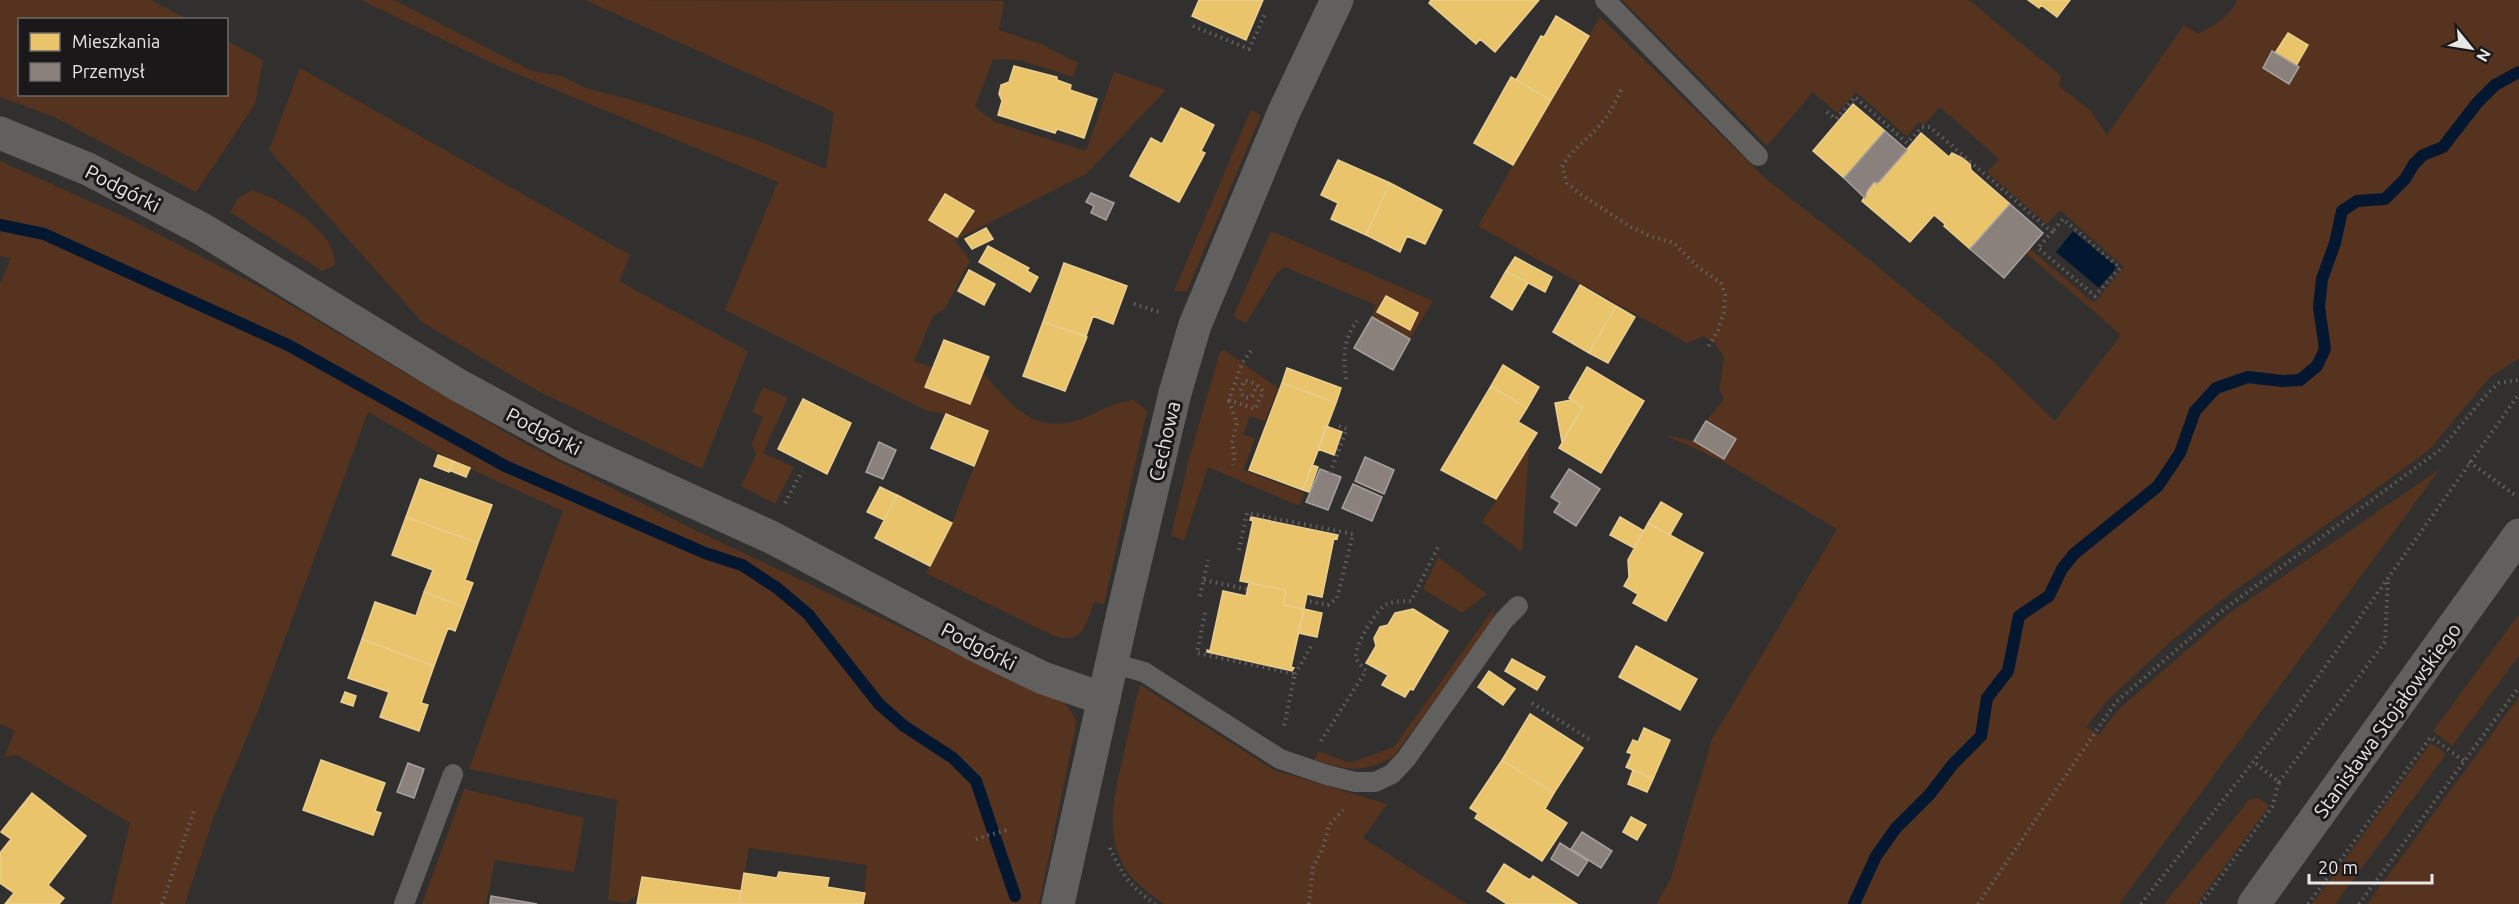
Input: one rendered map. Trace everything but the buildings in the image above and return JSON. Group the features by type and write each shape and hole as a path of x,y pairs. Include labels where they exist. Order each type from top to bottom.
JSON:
{"street":[{"name":"Cechowa","path":"1058,904 1111,663 1175,393 1195,325 1283,114 1337,0"},
{"name":"Podgórki","path":"0,133 88,169 202,229 458,385 568,445 771,537 1022,668 1084,694 1104,699"},
{"name":"Stanisława Stojałowskiego","path":"2254,904 2519,536"}],"lane":[{"path":"1605,0 1758,156"},
{"path":"1111,663 1144,672 1280,759 1355,782 1375,782 1392,774 1406,759 1504,620 1518,606"},
{"path":"404,904 453,774"}],"path":[{"path":"1193,26 1249,49 1265,14"},
{"path":"1622,90 1598,128 1569,153 1562,167 1567,183 1631,227 1650,236 1674,243 1698,267 1721,283 1725,296 1724,312 1718,330 1707,348"},
{"path":"1827,112 1836,119 1856,97 1907,143 1922,127 1930,127 2052,232"},
{"path":"2062,219 2120,268 2095,296 2038,248 2052,232 2062,219"},
{"path":"1134,304 1165,314"},
{"path":"1346,379 1344,362 1346,342 1349,331 1357,321"},
{"path":"1233,465 1235,456 1232,443 1237,423 1229,400 1242,363 1251,351"},
{"path":"1229,400 1255,409 1263,392 1257,386 1248,380 1244,381 1240,392 1244,397 1249,398 1257,386"},
{"path":"1978,904 2116,702 2223,610 2423,464 2441,449 2499,383 2519,380"},
{"path":"2141,904 2295,709 2519,394"},
{"path":"1330,473 1347,429 1340,426"},
{"path":"2469,462 2519,497"},
{"path":"784,506 802,471"},
{"path":"1239,550 1247,513 1353,534 1337,598 1328,605 1308,600"},
{"path":"1315,750 1366,671 1356,654 1368,627 1380,608 1386,604 1411,601 1439,544"},
{"path":"1200,596 1208,560"},
{"path":"2201,904 2272,807 2279,782 2385,642 2388,579"},
{"path":"1204,580 1247,589"},
{"path":"1205,613 1197,653 1295,674"},
{"path":"1280,759 1280,745 1295,674 1313,643"},
{"path":"2359,904 2519,687"},
{"path":"1532,703 1589,739"},
{"path":"2308,904 2431,737 2464,761"},
{"path":"2254,762 2279,782"},
{"path":"1310,904 1313,867 1323,848 1329,825 1357,795 1355,782"},
{"path":"162,904 195,808"},
{"path":"976,839 1010,829"},
{"path":"1109,846 1119,869 1129,884 1155,904"}],"shaded area":[{"path":"0,0 151,0 185,18 18,18 18,96 228,96 228,42 263,60 255,104 196,192 54,117 0,97"},
{"path":"361,0 394,0 532,71 561,76 585,88 628,99 754,139 826,169 834,112 585,0 1004,1 999,30 1041,44 1078,63 1073,77 1020,60 993,59 975,107 995,122 1086,151 1114,72 1166,90 1086,174 955,240 970,261 945,308 933,316 914,361 933,368 970,404 983,373 1016,407 1027,416 1039,421 1053,424 1068,423 1114,405 1134,400 1147,411 1104,604 1094,602 1082,631 1072,638 1054,636 926,573 952,523 988,431 946,414 927,411 725,310 778,182 496,65"},
{"path":"1622,0 1969,0 2061,76 2059,86 2091,111 2107,135 2184,25 2198,34 2226,16 2237,0 2519,0 2519,358 2490,377 2428,451 2219,602 2170,642 2106,702 2086,727 2099,735 2118,710 2227,615 2440,469 2119,904 1656,904 1671,878 1712,739 1837,529 1722,461 1665,435 1694,441 1706,421 1724,399 1719,390 1724,357 1715,344 1704,336 1687,343 1478,226 1600,17 1767,180 1861,253 1994,362 2055,421 2121,335 2026,253 2030,249 2094,303 2124,267 2060,210 2047,224 1987,172 1999,159 1940,107 1924,125 1919,122 1907,136 1856,92 1837,113 1813,92 1767,146"},
{"path":"300,68 630,255 619,281 748,351 702,469 536,390 422,322 269,150"},
{"path":"1251,110 1261,115 1187,291 1174,291"},
{"path":"0,161 125,217 262,288 522,442 594,479 695,530 959,655 1064,701 1076,720 1075,730 1039,904 863,904 867,865 749,848 741,891 642,877 638,895 626,903 608,900 617,800 469,769 563,511 453,461 368,412 263,698 214,816 185,904 111,904 130,823 17,755 4,757 15,731 0,724 0,284 11,258 0,256"},
{"path":"252,190 277,201 305,218 327,240 333,252 335,265 322,271 230,212 238,198"},
{"path":"1271,231 1433,301 1410,339 1372,317 1376,305 1284,267 1277,273 1246,323 1234,315"},
{"path":"1224,350 1278,388 1265,421 1250,416 1243,434 1255,439 1243,470 1304,493 1299,506 1208,467 1184,540 1171,536 1189,459 1220,352"},
{"path":"763,387 788,398 763,453 794,467 775,504 741,486 756,455 752,443 763,417 752,412"},
{"path":"1529,448 1522,552 1482,522"},
{"path":"1438,557 1487,594 1462,613 1423,589"},
{"path":"1494,608 1492,622 1394,756 1364,768 1346,768 1314,760 1318,751 1350,763 1394,747"},
{"path":"2519,614 2519,656 2452,746 2433,731"},
{"path":"1140,685 1274,770 1387,804 1363,838 1467,904 1164,904 1126,870 1119,856 1113,827 1117,783"},
{"path":"2519,697 2519,904 2367,904"},
{"path":"2431,743 2446,754 2335,904 2312,904"},
{"path":"464,789 584,818 574,872 495,860 486,904 422,904"},
{"path":"2259,798 2269,806 2197,904 2164,904 2250,799"}],"water":[{"path":"2073,231 2117,267 2099,288 2056,252"}],"waterway":[{"path":"1854,904 1876,856 1896,828 1930,794 1953,764 1981,736 1987,698 2008,671 2019,616 2049,596 2062,569 2074,554 2158,486 2180,453 2195,411 2216,388 2248,377 2282,381 2300,380 2317,366 2325,349 2319,307 2322,279 2335,243 2342,211 2357,201 2385,199 2405,179 2423,155 2443,147 2477,103 2495,85 2519,72"},
{"path":"0,225 44,234 288,345 505,466 705,553 742,565 777,588 808,614 879,704 904,726 953,758 976,781 1015,896"}]}
